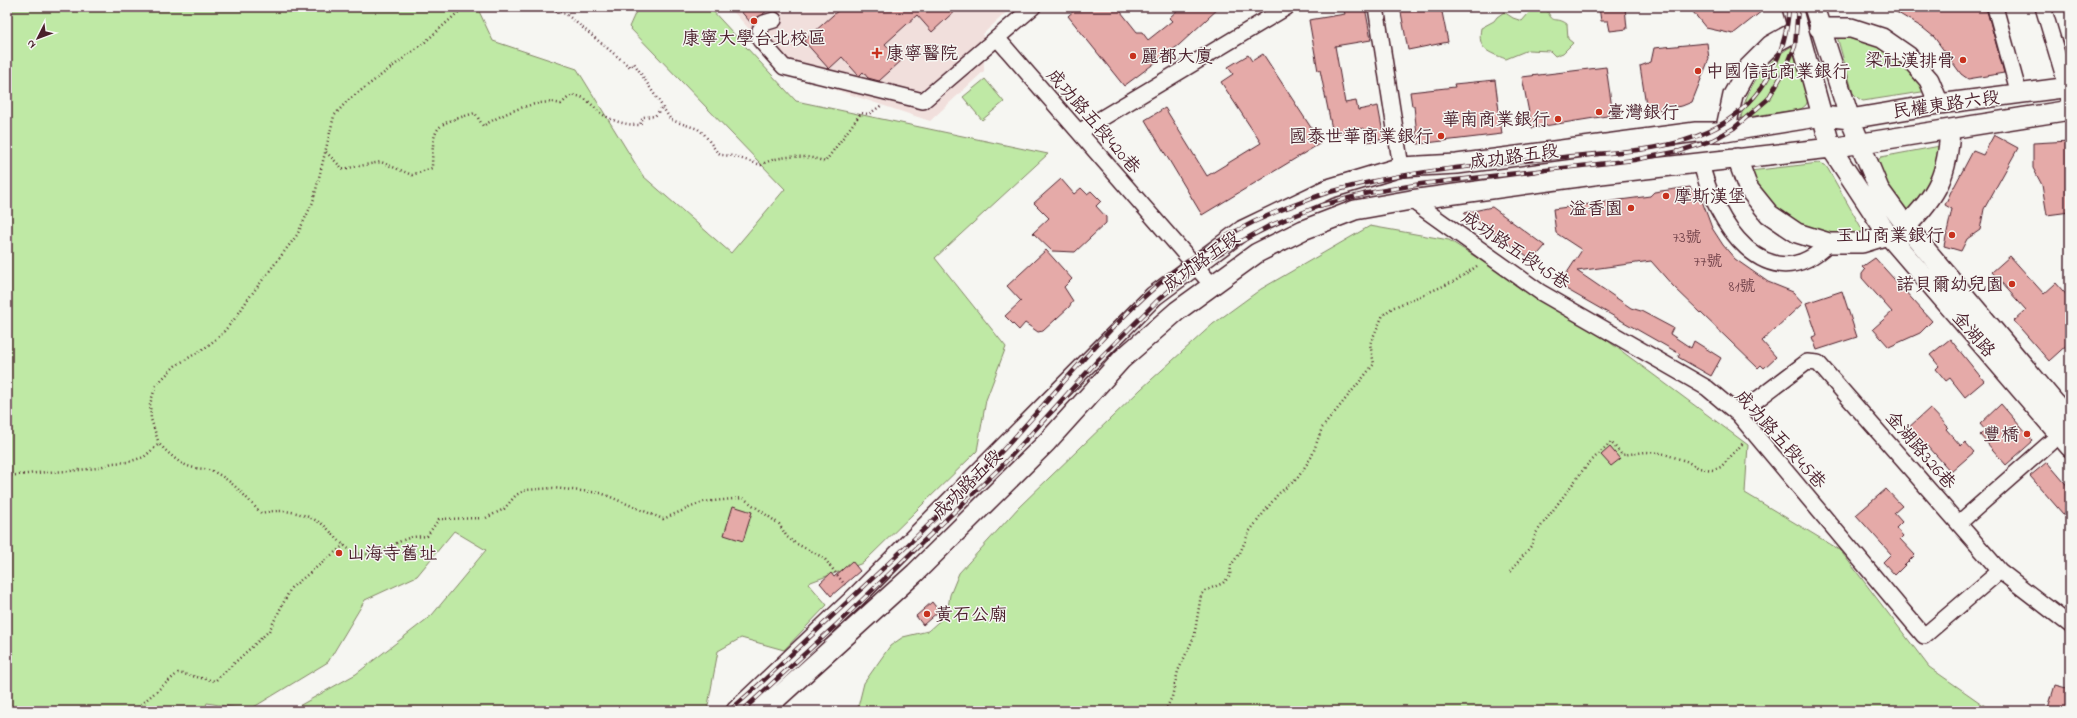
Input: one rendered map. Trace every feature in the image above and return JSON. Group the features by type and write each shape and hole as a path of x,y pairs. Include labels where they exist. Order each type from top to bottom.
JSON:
{"main road":[{"name":"金湖路","path":"1792,7 1831,148 1888,235 2067,432"},
{"name":"金湖路","path":"1814,7 1819,28 1850,119 1859,144 1879,189 1906,226 2067,432"},
{"path":"1819,28 1851,28 1882,38 1908,56 1929,80 1939,104"},
{"path":"1725,132 1733,95 1748,68 1770,45 1798,30"},
{"name":"民權東路六段","path":"1823,116 1850,119 1939,104 2068,87"},
{"name":"民權東路六段","path":"1859,144 2070,110"},
{"name":"成功路五段","path":"736,711 855,598 1154,296 1195,264 1243,230 1328,189 1401,167 1457,164 1688,133 1725,132 1823,116"},
{"path":"1906,226 1924,208 1940,183 1949,155 1950,129"},
{"name":"成功路五段","path":"763,711 915,573 1047,442 1122,359 1177,311 1257,253 1302,230 1355,210 1411,200 1701,162 1859,144"},
{"path":"1737,158 1748,188 1769,214 1797,233 1829,242 1862,243 1888,235"}],"street":[{"path":"774,20 764,23 760,30 760,40 784,67 923,101 1033,7"},
{"path":"1079,132 1287,7"},
{"path":"1376,7 1401,167"},
{"path":"1995,7 2019,94"},
{"path":"2043,7 2068,87 2070,110"},
{"name":"成功路五段420巷","path":"996,38 1212,285"},
{"path":"1701,162 1704,178 1717,209 1730,230 1755,254 1767,262 1781,266 1792,265 1810,258 1829,242"},
{"name":"成功路五段45巷","path":"1411,200 1540,292 1707,388 1738,414 1924,636 2000,571"},
{"name":"金湖路326巷","path":"1738,414 1807,362 1818,362 2000,571 2070,625"},
{"path":"1959,523 2067,432"}],"path":[{"path":"464,7 425,42 343,105 332,122 314,202 296,235 237,316 221,335 205,348 175,366 156,385 150,404 151,419 159,444 179,463 195,468 209,469 218,474 238,488 261,513 275,510 298,513 322,525 344,545 358,553 371,554 382,551 409,537 427,536 439,520 486,518 504,509 516,495 526,490 553,488 601,493 662,519 703,502 743,498 779,524 787,537 795,543 824,558 855,598"},
{"path":"549,7 555,11 566,14 630,67 634,63 642,72 671,120 701,131 717,152 761,164 774,159 808,156 825,162 860,113 869,114"},
{"path":"326,152 343,169 381,162 412,175 432,168 433,137 444,122 475,113 483,126 503,114 551,101 561,104 571,96 577,96 588,101 601,113 625,125 640,125 643,117 655,116 662,107"},
{"path":"1166,711 1172,697 1178,671 1194,637 1201,595 1205,591 1223,583 1230,576 1231,565 1240,553 1249,532 1278,494 1297,479 1312,456 1322,428 1374,364 1370,344 1383,315 1392,308 1455,281 1483,262"},
{"path":"1510,572 1532,546 1536,533 1586,466 1611,442 1622,455 1646,452 1661,453 1699,468 1713,470 1721,467 1728,458 1755,434"},
{"path":"7,476 97,468 112,463 128,462 144,457 159,444"},
{"path":"137,711 139,706 178,672 215,681 269,631 291,588 344,545"}],"shaded area":[{"name":"康寧醫院","path":"729,7 1012,7 983,34 984,71 930,121 791,75"}],"green space":[{"path":"7,7 477,7 493,41 577,69 643,176 731,253 785,189 629,27 638,7 709,7 796,101 1048,154 935,258 1006,347 986,400 977,451 863,563 808,583 827,605 784,650 741,638 718,651 707,711 290,711 356,674 432,615 486,550 454,531 417,576 365,600 328,662 249,710 207,703 204,711 7,711"},
{"path":"1534,7 1546,7 1548,13 1553,19 1567,24 1568,39 1573,43 1563,53 1555,56 1550,51 1528,50 1506,59 1489,52 1482,46 1480,35 1481,28 1494,21 1504,12 1513,18 1522,21"},
{"path":"1836,33 1885,42 1928,91 1863,101 1858,98 1853,93"},
{"path":"1792,46 1808,100 1806,105 1801,109 1741,118 1747,96 1758,76 1782,52"},
{"path":"985,79 1004,102 982,120 963,97"},
{"path":"1940,146 1943,149 1926,194 1906,212 1895,199 1875,164 1881,157"},
{"path":"1819,163 1825,165 1828,169 1866,236 1829,238 1770,211 1750,171"},
{"path":"1370,226 1449,240 1608,341 1748,445 1745,493 1840,550 1929,667 1992,711 857,711 864,683 890,646 903,637 928,631 947,614 950,595 959,573 1019,507 1141,389 1213,324 1261,289"}],"building":[{"path":"737,7 771,7 752,24"},
{"path":"842,7 959,7 932,32 917,15 885,44 901,61 879,81 868,78 863,72 859,76 842,57 829,69 804,41"},
{"path":"1078,7 1117,7 1137,32 1142,32 1148,40 1172,21 1169,18 1181,7 1220,7 1179,45 1124,86 1068,16"},
{"path":"1343,7 1365,7 1371,40 1335,46 1345,103 1356,101 1358,110 1378,106 1384,139 1367,142 1364,128 1333,134 1320,70 1318,71 1309,20 1345,14"},
{"path":"1400,7 1441,7 1448,42 1408,50"},
{"path":"1599,7 1625,7 1627,29 1610,31 1608,21 1601,21"},
{"path":"1689,7 1767,7 1733,34 1706,28"},
{"path":"1888,7 1971,7 1987,11 2004,73 1968,79 1961,74 1934,37 1923,28"},
{"path":"1707,43 1709,59 1692,102 1682,106 1647,111 1640,66 1651,62 1654,48"},
{"path":"1263,54 1321,143 1202,215 1145,120 1165,108 1207,176 1261,143 1221,82 1233,74 1228,67 1248,55 1252,61"},
{"path":"1606,67 1613,115 1532,128 1522,77"},
{"path":"1495,80 1502,134 1418,144 1414,106 1412,106 1410,92 1455,87 1454,84"},
{"path":"1994,135 2018,148 1984,209 1980,230 1967,239 1961,251 1944,246 1952,209 1945,205 1953,187 1973,151 1983,155"},
{"path":"2070,141 2070,212 2047,215 2042,185 2033,168 2033,143"},
{"path":"1061,179 1074,194 1081,188 1087,194 1091,191 1101,201 1096,206 1106,217 1106,223 1075,252 1052,251 1033,233 1049,218 1034,203"},
{"path":"1690,187 1702,201 1712,228 1723,245 1735,259 1768,282 1793,292 1803,303 1762,341 1776,357 1764,368 1761,365 1758,368 1673,286 1651,261 1577,271 1631,308 1641,311 1673,328 1670,334 1691,348 1694,341 1721,358 1711,376 1678,357 1680,354 1559,285 1582,250 1556,233 1553,209 1650,196 1654,192"},
{"path":"1492,207 1545,246 1533,260 1464,213"},
{"path":"1046,250 1072,279 1064,287 1073,301 1069,307 1043,331 1038,332 1025,323 1019,330 1005,316 1021,301 1007,286"},
{"path":"2010,256 2044,294 2056,283 2070,299 2070,342 2049,361 2014,321 2026,310 1992,272"},
{"path":"1875,258 1932,321 1920,333 1889,347 1873,329 1892,312 1862,278 1862,274 1865,270 1862,267"},
{"path":"1842,291 1857,337 1817,350 1812,337 1817,335 1806,303"},
{"path":"1950,339 1984,381 1965,397 1950,378 1946,381 1936,369 1939,366 1930,355"},
{"path":"2001,404 2033,441 2006,465 1980,435 1985,430 1980,424"},
{"path":"1930,408 1948,427 1946,429 1961,446 1965,442 1974,452 1951,472 1928,446 1925,448 1907,429"},
{"path":"1610,447 1620,459 1611,466 1601,455"},
{"path":"2047,462 2070,489 2070,522 2030,476"},
{"path":"1886,489 1902,506 1894,513 1902,522 1896,528 1903,536 1900,539 1915,555 1895,575 1883,562 1891,554 1856,515"},
{"path":"733,506 752,512 743,541 724,535"},
{"path":"852,561 860,571 831,596 820,583 831,573 834,577"},
{"name":"黃石公廟","path":"932,602 939,611 923,625 916,616"},
{"path":"2055,685 2070,689 2070,711 2059,711 2048,708"}],"railway":[{"path":"729,711 767,678 981,473 1020,432 1089,353 1125,315 1160,283 1193,257 1248,225 1286,208 1330,192 1388,178 1446,169 1638,150 1674,143 1709,131 1742,109 1755,96 1766,80 1782,46 1787,27 1789,7"},
{"path":"742,711 835,626 1003,465 1098,360 1159,299 1206,261 1269,226 1319,206 1368,193 1421,184 1634,160 1680,151 1713,140 1734,128 1768,99 1786,68 1795,46 1798,7"}],"place":[{"name":"康寧大學台北校區","path":"754,21"},
{"name":"康寧醫院","path":"877,53"},
{"name":"麗都大廈","path":"1133,56"},
{"name":"梁社漢排骨","path":"1963,60"},
{"name":"中國信託商業銀行","path":"1698,71"},
{"name":"臺灣銀行","path":"1599,112"},
{"name":"華南商業銀行","path":"1558,119"},
{"name":"國泰世華商業銀行","path":"1441,136"},
{"name":"摩斯漢堡","path":"1666,196"},
{"name":"溢香園","path":"1631,208"},
{"name":"玉山商業銀行","path":"1952,235"},
{"name":"諾貝爾幼兒園","path":"2012,284"},
{"name":"豐橋","path":"2027,434"},
{"name":"山海寺舊址","path":"339,553"},
{"name":"黃石公廟","path":"927,614"}]}
